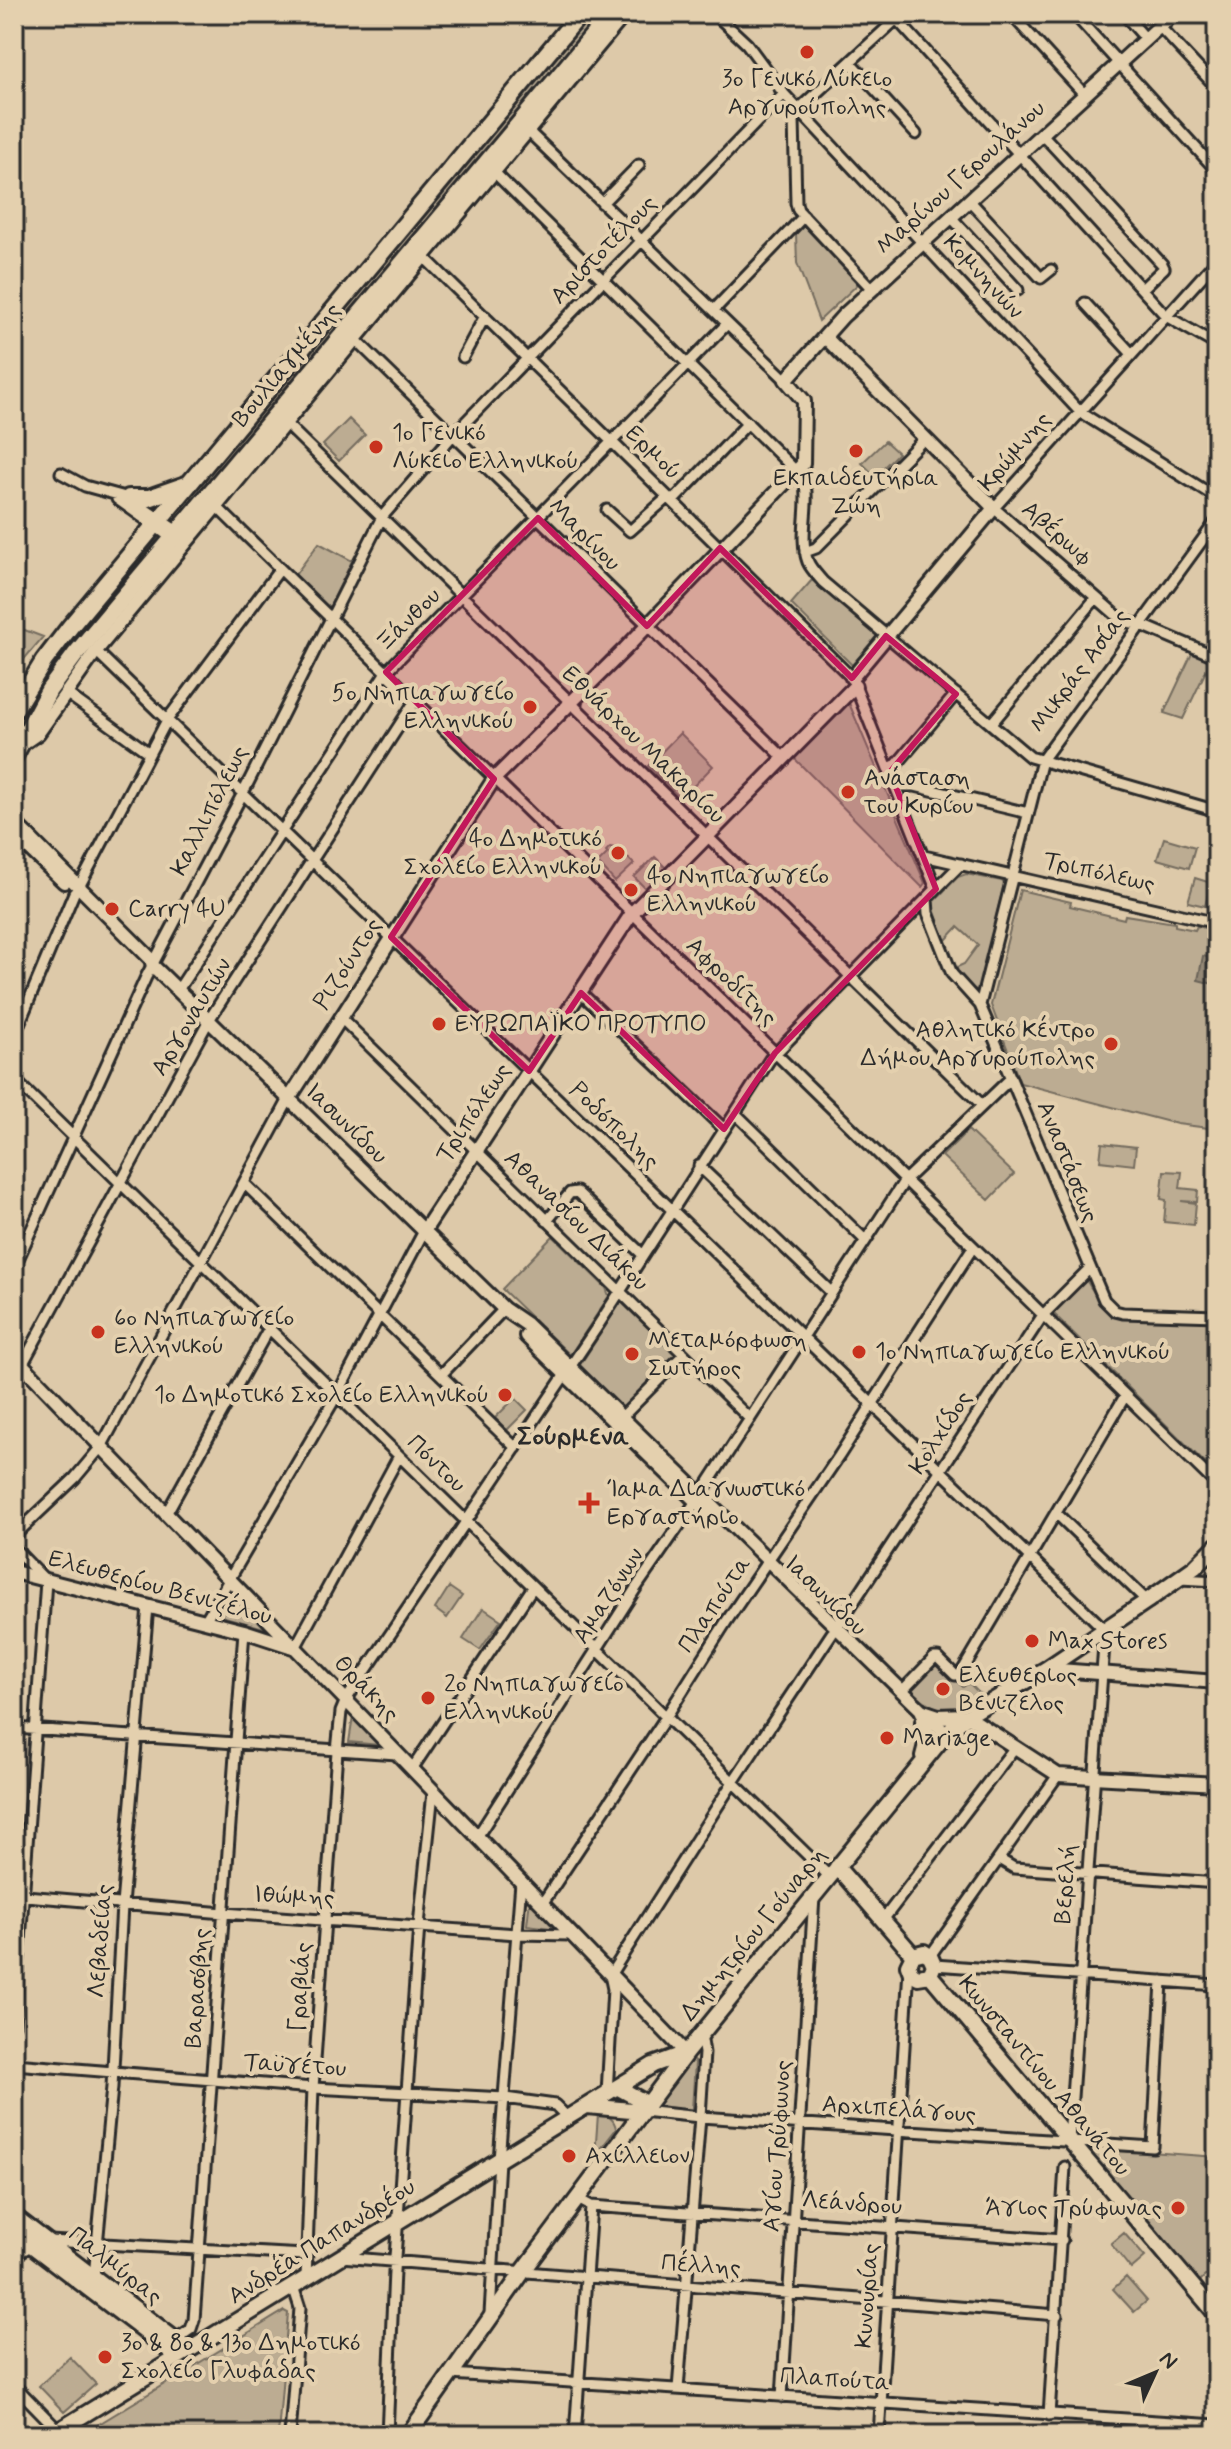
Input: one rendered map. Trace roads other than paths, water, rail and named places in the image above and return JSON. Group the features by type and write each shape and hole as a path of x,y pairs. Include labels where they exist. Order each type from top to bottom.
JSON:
{"main road":[{"name":"Βουλιαγμένης","path":"14,710 56,644 580,14"},
{"name":"Βουλιαγμένης","path":"17,751 62,671 181,540 281,419 305,380 351,335 611,14"},
{"path":"403,282 416,256"},
{"path":"351,335 375,317"},
{"path":"305,380 305,401"},
{"path":"129,498 149,498 191,482"},
{"name":"Δημητρίου Γούναρη","path":"408,2435 522,2273 585,2202 623,2137 686,2053 943,1737 967,1716 1046,1669 1179,1579 1217,1545"},
{"path":"919,1767 927,1742 923,1717 967,1716"},
{"path":"833,1872 883,1920 918,1977 931,1965 920,1952 911,1962"},
{"name":"Κωνσταντίνου Αθανάτου","path":"931,1965 1069,2140 1210,2299 1217,2315"},
{"name":"Ανδρέα Παπανδρέου","path":"55,2433 567,2117 587,2105 612,2096 653,2065 686,2053"},
{"path":"612,2096 645,2108"},
{"path":"612,2096 622,2120 623,2137"},
{"name":"Παλμύρας","path":"14,2216 175,2340 183,2354"},
{"name":"Παλμύρας","path":"14,2232 183,2354"}],"street":[{"path":"416,256 495,173 625,14"},
{"name":"Κομνηνών","path":"715,14 747,44 784,94 1080,412 1217,498"},
{"path":"1011,14 1085,95"},
{"path":"1074,14 1217,171"},
{"path":"1124,14 1146,39"},
{"name":"Μαρίνου Γερουλάνου","path":"786,380 872,289 1170,15"},
{"path":"872,289 804,216 796,203 794,119 800,108 897,16 1166,316 1217,345"},
{"path":"1159,26 1217,88"},
{"path":"850,62 916,134"},
{"name":"Αριστοτέλους","path":"453,435 784,94"},
{"path":"529,132 786,380 804,401 803,464 797,472"},
{"path":"1042,134 1162,264 1164,268 1142,289"},
{"path":"602,203 639,165"},
{"path":"495,173 804,479 807,489 805,552 808,564 823,582 1030,757 1217,811"},
{"path":"969,200 1041,278 1051,270"},
{"path":"714,310 804,216"},
{"path":"951,217 1018,290"},
{"name":"Ερμού","path":"416,256 485,316 854,682"},
{"name":"Κρώμνης","path":"854,682 886,636 994,508 1217,260"},
{"path":"375,317 403,282"},
{"path":"1085,303 1132,354"},
{"path":"463,357 485,316"},
{"name":"Ξάνθου","path":"178,990 386,672 727,324"},
{"path":"17,751 38,733 181,540 216,506 281,419 305,401 351,335"},
{"name":"Μαρίνου","path":"351,335 784,758"},
{"name":"Αβέρωφ","path":"825,337 994,508 1123,621 1142,625 1217,657"},
{"name":"Εθνάρχου Μακαρίου","path":"281,419 982,1105"},
{"path":"607,510 630,531 671,499 748,423"},
{"name":"Καλλιπόλεως","path":"14,1268 153,966 382,517 453,435"},
{"path":"805,552 816,548 925,438"},
{"name":"Ριζούντος","path":"14,1536 75,1478 101,1447 289,1099 494,779 797,472"},
{"path":"61,473 85,486 129,498 181,540"},
{"path":"111,495 159,522"},
{"name":"Αφροδίτης","path":"216,506 1217,1485"},
{"name":"Μικράς Ασίας","path":"980,1005 1042,760 1217,520"},
{"path":"14,1036 77,890 167,720 280,569"},
{"path":"991,724 1096,598"},
{"name":"Ροδόπολης","path":"96,651 1105,1630"},
{"path":"854,682 936,889"},
{"name":"Τριπόλεως","path":"205,1621 337,1395 424,1231 632,913 854,682"},
{"path":"66,693 149,753"},
{"path":"889,768 897,764 956,694"},
{"name":"Αργοναυτών","path":"18,1360 121,1184 209,1020 415,701"},
{"path":"896,786 915,786 1028,813"},
{"name":"Ιασωνίδου","path":"14,822 77,890"},
{"name":"Ιασωνίδου","path":"14,834 151,959 153,966 507,1312 519,1330 622,1417 699,1498"},
{"name":"Τριπόλεως","path":"924,856 1217,923"},
{"path":"346,1700 568,1370 775,1053 961,864"},
{"name":"Αναστάσεως","path":"927,899 928,913 952,974 980,1005 1104,1300 1115,1311 1217,1316"},
{"path":"581,993 724,1129"},
{"name":"Αθανασίου Διάκου","path":"340,1017 750,1419"},
{"name":"Αμαζόνων","path":"477,1837 636,1588 699,1498 905,1180 1011,1078"},
{"name":"Πόντου","path":"14,1079 733,1782 833,1872"},
{"path":"735,1113 865,1240"},
{"path":"699,1166 831,1292"},
{"path":"244,1183 516,1448"},
{"path":"547,1221 573,1192 643,1255"},
{"name":"Πλαπούτα","path":"542,1904 973,1247"},
{"name":"Κολχίδος","path":"610,1975 733,1782 1043,1315 1089,1269"},
{"path":"441,1375 507,1312"},
{"path":"166,1514 269,1328"},
{"path":"622,1417 683,1355"},
{"name":"Θράκης","path":"18,1360 686,2053"},
{"name":"Ιασωνίδου","path":"568,1370 943,1737"},
{"path":"902,1691 934,1658 938,1658 955,1675 960,1675 1125,1396"},
{"path":"295,1648 399,1456"},
{"path":"1056,1513 1147,1601"},
{"path":"14,1548 46,1581 37,1729 19,1896 14,2025"},
{"name":"Ελευθερίου Βενιζέλου","path":"14,1572 244,1631 295,1648"},
{"path":"1179,1579 1217,1581"},
{"path":"412,1769 533,1587"},
{"name":"Λεβαδείας","path":"94,2277 148,1606"},
{"name":"Ιασωνίδου","path":"834,1630 902,1691 923,1717"},
{"name":"Βερελή","path":"1069,2140 1105,1630"},
{"name":"Βαρασόβης","path":"175,2340 191,2329 194,2320 244,1631"},
{"path":"1046,1669 1217,1682"},
{"name":"Γραβιάς","path":"290,2435 300,2308 299,2282 305,2255 313,2088 337,1751 341,1712 346,1700"},
{"path":"967,1716 1058,1775 1217,1784"},
{"path":"14,1728 397,1754"},
{"path":"883,1920 1015,1747"},
{"path":"1058,1775 931,1965 1217,1985"},
{"path":"387,2435 407,2092 419,1925 433,1792"},
{"path":"999,1859 1014,1868 1217,1883"},
{"path":"490,2317 521,1882"},
{"name":"Ιθώμης","path":"19,1896 517,1934 571,1935"},
{"name":"Αγίου Τρύφωνος","path":"782,2397 814,1897"},
{"name":"Κυνουρίας","path":"879,2435 911,1962"},
{"path":"610,1975 613,1989 612,2096"},
{"name":"Αρχιπελάγους","path":"645,2108 700,2117 1153,2147 1162,1981"},
{"path":"678,2389 700,2117 704,2053 701,2034"},
{"name":"Ταϋγέτου","path":"14,2064 313,2088 505,2098 555,2105 567,2117"},
{"path":"1049,2415 1065,2167"},
{"path":"575,2435 587,2278 585,2202"},
{"name":"Λεάνδρου","path":"585,2202 692,2213 1062,2240"},
{"path":"14,2255 46,2241 305,2255"},
{"name":"Πέλλης","path":"341,2257 1057,2315"},
{"name":"Πλαπούτα","path":"450,2374 1217,2425"},
{"path":"14,2385 55,2433"}],"place":[{"name":"3ο Γενικό Λύκειο Αργυρούπολης","path":"807,52"},
{"name":"1ο Γενικό Λύκειο Ελληνικού","path":"376,447"},
{"name":"Εκπαιδευτήρια Ζώη","path":"856,451"},
{"name":"5ο Νηπιαγωγείο Ελληνικού","path":"530,707"},
{"name":"Ανάσταση του Κυρίου","path":"848,792"},
{"name":"4ο Δημοτικό Σχολείο Ελληνικού","path":"618,853"},
{"name":"4ο Νηπιαγωγείο Ελληνικού","path":"631,890"},
{"name":"Carry 4U","path":"112,909"},
{"name":"ΕΥΡΩΠΑΪΚΟ ΠΡΟΤΥΠΟ","path":"439,1024"},
{"name":"Αθλητικό Κέντρο Δήμου Αργυρούπολης","path":"1111,1044"},
{"name":"6ο Νηπιαγωγείο Ελληνικού","path":"98,1332"},
{"name":"1ο Νηπιαγωγείο Ελληνικού","path":"859,1352"},
{"name":"Μεταμόρφωση Σωτήρος","path":"632,1354"},
{"name":"1ο Δημοτικό Σχολείο Ελληνικού","path":"505,1395"},
{"name":"Ίαμα Διαγνωστικό Εργαστήριο","path":"589,1503"},
{"name":"Max Stores","path":"1032,1641"},
{"name":"Ελευθεριος Βενιζελος","path":"943,1689"},
{"name":"2ο Νηπιαγωγείο Ελληνικού","path":"428,1698"},
{"name":"Mariage","path":"887,1738"},
{"name":"Αχίλλειον","path":"569,2156"},
{"name":"Άγιος Τρύφωνας","path":"1178,2208"},
{"name":"3ο & 8ο & 13ο Δημοτικό Σχολείο Γλυφάδας","path":"105,2357"}],"district":[{"name":"Σούρμενα","path":"573,1437"}]}
